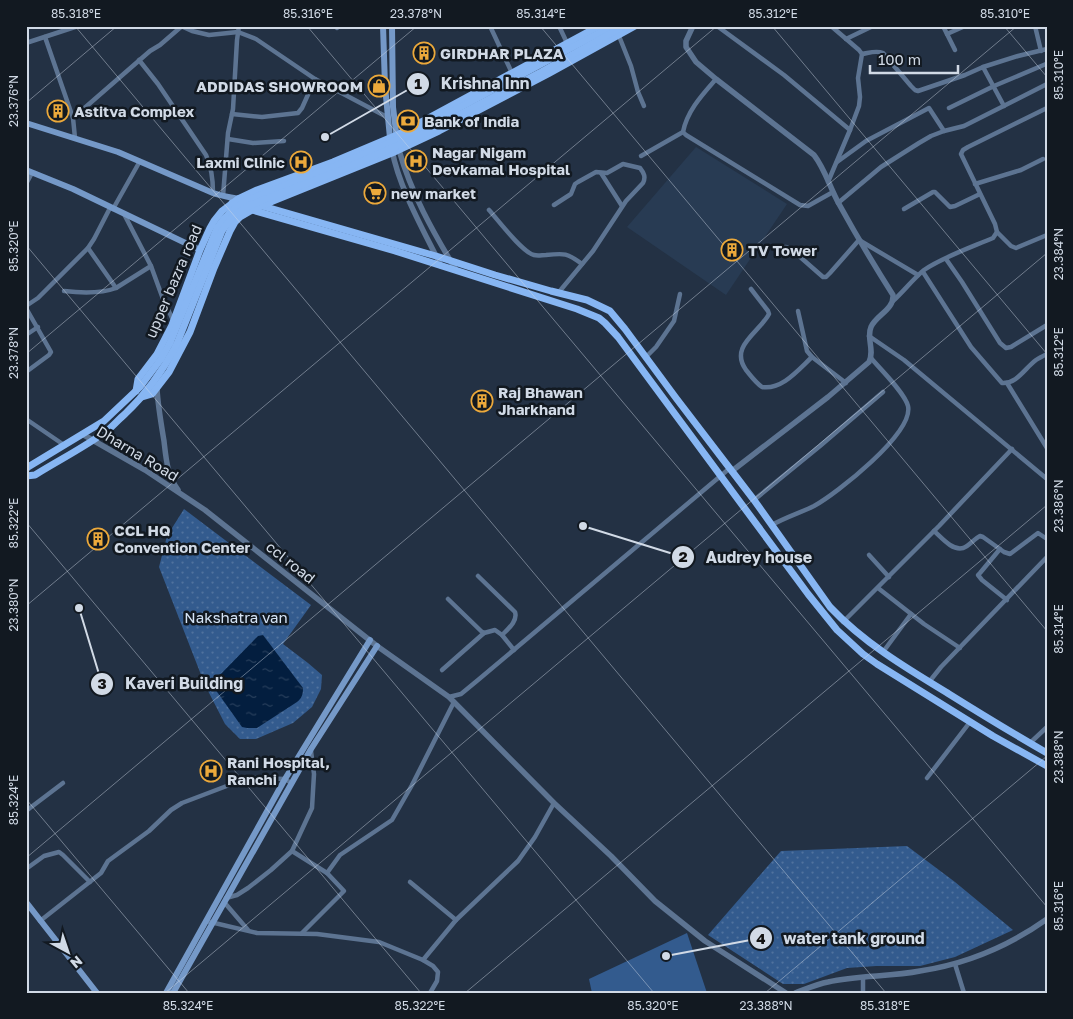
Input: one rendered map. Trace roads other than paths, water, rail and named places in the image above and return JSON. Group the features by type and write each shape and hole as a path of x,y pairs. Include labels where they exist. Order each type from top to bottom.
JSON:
{"main road":[{"path":"383,26 387,117 396,151"},
{"path":"392,26 393,137"},
{"name":"upper bazra road","path":"136,391 138,379 157,354 174,321 200,250 214,221 235,201 257,190 393,137 599,26"},
{"path":"26,469 28,466 104,421 147,379 173,345 217,228 228,213 237,206 414,132 612,26"},
{"path":"26,476 35,475 110,428 142,397 160,374 222,230 237,213 259,201 349,167 417,137 624,26"},
{"path":"142,397 152,394 169,372 190,332 232,227 240,218 261,206 396,151 439,131 635,26"},
{"path":"26,123 118,152 224,197 228,202 235,201 261,206 450,260 504,278 587,300 610,311 754,500 830,607 843,622 861,637 929,682 1047,753"},
{"path":"29,171 73,189 200,250"},
{"path":"235,201 252,210 456,270 577,309 599,318 606,323 618,338 808,594 837,630 877,664 993,736 1047,766"},
{"path":"166,993 370,640"},
{"path":"173,993 208,922 224,900 288,781 311,749 377,646"},
{"path":"26,902 97,993"}],"street":[{"path":"26,43 78,26"},
{"path":"72,118 181,26 209,35 238,32 256,39 315,79 387,117"},
{"path":"224,197 239,26"},
{"path":"490,26 512,73"},
{"path":"559,26 567,43"},
{"path":"693,26 686,42 686,47 696,62 814,155 820,163 838,203 858,240 893,295 893,301"},
{"path":"717,26 784,75 850,130"},
{"path":"831,26 862,54"},
{"path":"837,26 840,34"},
{"path":"846,39 874,26"},
{"path":"943,26 955,50"},
{"path":"947,34 964,26"},
{"path":"1035,26 1041,51"},
{"path":"619,36 644,106"},
{"path":"46,37 72,118 75,138"},
{"path":"862,54 880,51 911,86 918,91 983,67 1047,49"},
{"path":"828,182 859,106 858,78 862,54"},
{"path":"139,60 158,84 206,155 213,178 214,193"},
{"path":"949,108 1046,64"},
{"path":"983,67 1004,106"},
{"path":"232,114 262,117 298,113 315,79"},
{"path":"641,156 684,132 689,114 697,101 716,79"},
{"path":"838,203 882,166 931,136 964,126 1047,84"},
{"path":"835,163 866,141 929,108 944,131"},
{"path":"1047,108 963,150 961,154 995,224 997,232 1011,246 1016,248 1045,235 1047,242"},
{"path":"684,132 692,139 800,205 808,206 833,192"},
{"path":"228,139 253,143 284,141"},
{"path":"396,151 398,172 405,190 441,266"},
{"path":"396,151 419,203 456,270"},
{"path":"975,184 1021,170 1043,159"},
{"path":"26,372 51,354 51,350 26,307 38,298 88,248 140,161"},
{"path":"554,205 572,194 575,184 596,172 607,173 626,164 642,171 645,179 622,206 600,241 559,292"},
{"path":"26,184 29,171"},
{"path":"601,172 622,206"},
{"path":"904,208 932,192 936,192 950,207 980,194"},
{"path":"489,210 520,245 531,254 564,253 582,264"},
{"path":"123,213 151,266 163,299 174,321"},
{"path":"327,873 340,855 392,820 412,785 451,700 461,694 721,477 846,382 869,362 872,351 869,336 871,325 918,275 946,259 992,238 997,232"},
{"path":"776,248 783,246 791,250 817,273 826,277 858,240"},
{"path":"858,240 918,275"},
{"path":"88,248 116,288"},
{"path":"946,259 1000,343 1006,348 1011,347 1047,325"},
{"path":"64,291 80,293 116,288 151,266"},
{"path":"923,272 971,348 1002,382 1007,383 1016,379 1036,360 1047,354"},
{"path":"751,289 768,310 769,314 741,349 742,362 754,379 762,387 778,385 812,358"},
{"path":"646,357 656,347 674,321 680,294"},
{"path":"798,311 805,348 812,358 846,382"},
{"path":"26,335 38,328"},
{"path":"869,336 904,360 1047,479"},
{"path":"772,525 785,517 812,507 849,481 894,439 906,422 909,408 905,398 871,358"},
{"path":"1007,383 1047,448"},
{"path":"157,389 158,408 168,469 173,483 180,494"},
{"path":"754,500 883,392"},
{"path":"26,419 64,445"},
{"name":"Dharna Road","path":"82,434 145,470 180,494"},
{"path":"843,622 934,531 1012,449"},
{"name":"ccl road","path":"180,494 205,510 377,646 451,700 554,803 611,856 654,901 705,940 786,993"},
{"path":"934,531 946,542 958,548 962,548 980,536 1007,554 1013,553 1038,533 1047,539"},
{"path":"1000,549 978,575 1007,600"},
{"path":"869,555 889,577"},
{"path":"929,682 1047,557"},
{"path":"478,576 515,612 515,621 502,635"},
{"path":"878,588 924,624 960,648"},
{"path":"448,599 484,633"},
{"path":"883,652 911,614"},
{"path":"442,670 484,633 495,630 502,635 514,650"},
{"path":"927,778 970,722"},
{"path":"1030,743 1047,727"},
{"path":"249,931 224,900 248,888 292,851 312,808 314,774 311,749"},
{"path":"40,921 90,882 100,873 108,861 150,831 171,810 182,803 232,784 255,778 288,781"},
{"path":"26,811 63,783"},
{"path":"423,960 456,920 518,861 554,803"},
{"path":"292,851 327,873 344,891 302,933"},
{"path":"26,869 44,856 59,852 90,882"},
{"path":"410,882 456,920"},
{"path":"796,993 828,982 919,972 954,964 992,951 1047,920"},
{"path":"208,922 249,931 317,934 379,942 433,966 438,972 437,981 430,993"},
{"path":"954,964 964,993"},
{"path":"863,978 863,993"}],"water":[{"path":"263,635 303,688 302,694 297,702 257,728 242,727 215,689 215,680 258,636"}],"place":[{"name":"GIRDHAR PLAZA","path":"424,53"},
{"name":"ADDIDAS SHOWROOM","path":"379,86"},
{"name":"Astitva Complex","path":"58,111"},
{"name":"Bank of India","path":"408,121"},
{"name":"Krishna Inn","path":"325,137"},
{"name":"Nagar Nigam Devkamal Hospital","path":"416,161"},
{"name":"Laxmi Clinic","path":"301,162"},
{"name":"new market","path":"375,193"},
{"name":"TV Tower","path":"732,250"},
{"name":"Raj Bhawan Jharkhand","path":"482,401"},
{"name":"Audrey house","path":"583,526"},
{"name":"CCL HQ Convention Center","path":"98,539"},
{"name":"Kaveri Building","path":"79,608"},
{"name":"Rani Hospital, Ranchi","path":"211,771"},
{"name":"water tank ground","path":"666,956"}],"park label":[{"name":"Nakshatra van","path":"236,617"}]}
